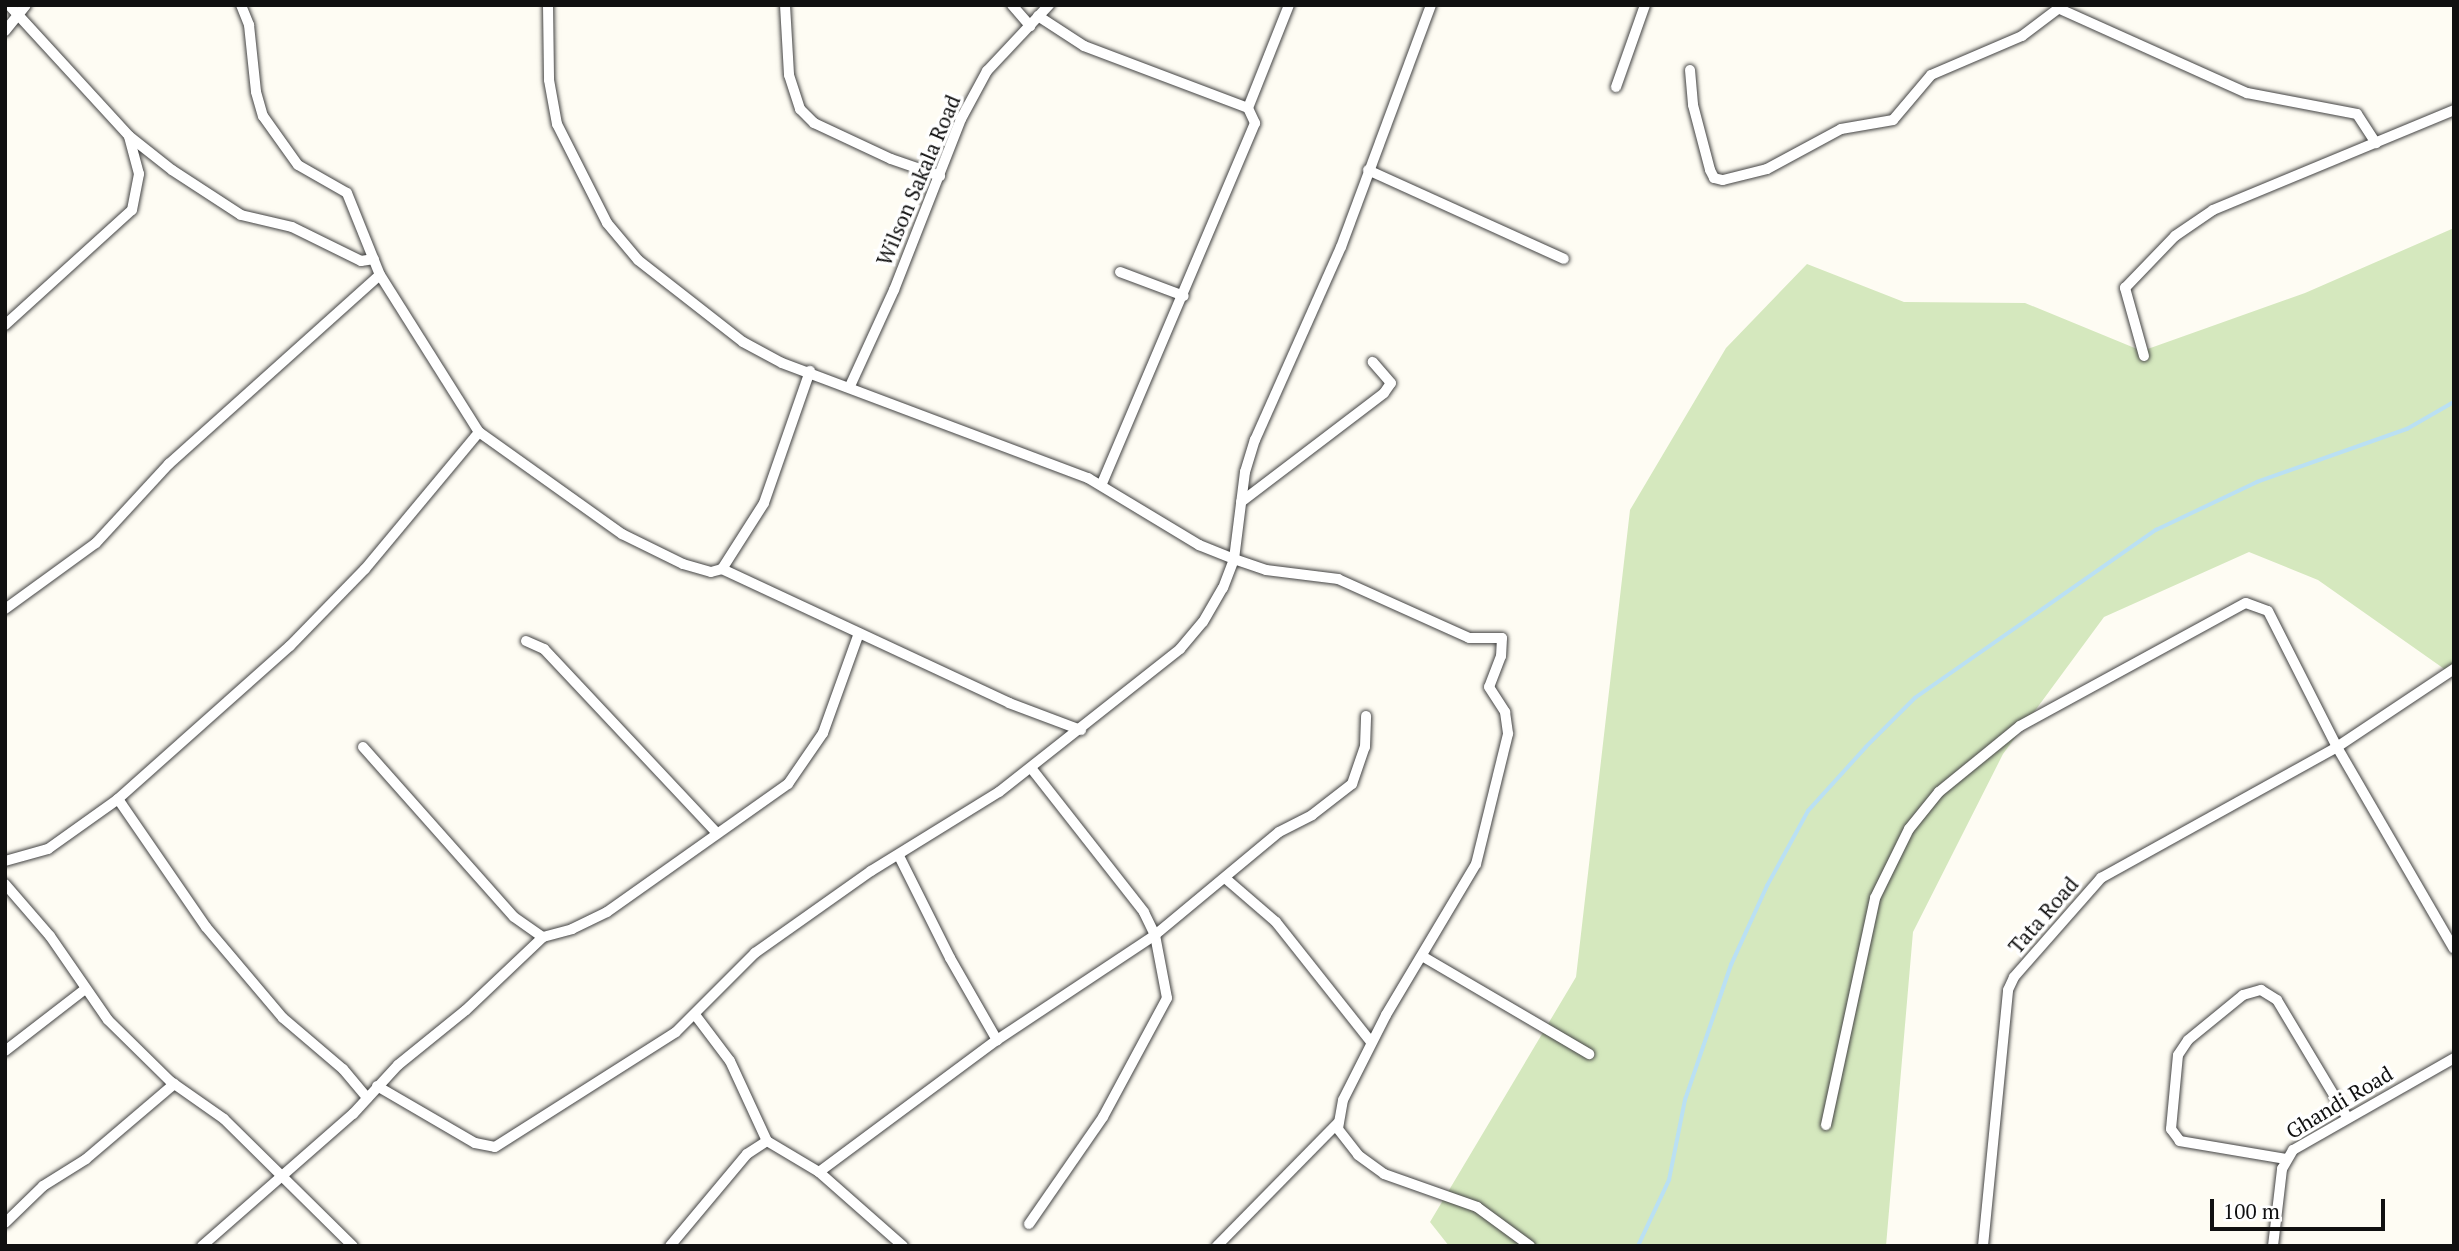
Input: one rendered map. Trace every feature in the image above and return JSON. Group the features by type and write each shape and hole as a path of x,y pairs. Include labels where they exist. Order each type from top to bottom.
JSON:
{"street":[{"path":"9,5 129,136 241,215 292,227 361,261 374,260"},
{"path":"5,31 20,16 26,5"},
{"path":"242,5 249,25 256,92 264,116 298,165 347,193 380,275 478,432 622,534 682,564 710,572 722,569 1009,703 1081,730"},
{"path":"548,5 549,80 557,124 607,223 638,260 712,320 782,363 850,386 1101,485 1199,545 1266,570 1338,579 1469,638 1502,638 1501,656 1489,687 1504,712 1508,734 1476,864 1371,1042 1343,1100 1338,1123 1217,1246"},
{"path":"785,5 789,75 800,109 825,128 940,176"},
{"path":"1012,5 1030,26"},
{"name":"Wilson Sakala Road","path":"850,386 940,176 961,119 987,71 1049,5"},
{"path":"1248,108 1289,5"},
{"path":"377,1086 475,1143 495,1147 598,1084 696,1016 715,990 755,953 1031,768 1081,730 1197,630 1218,599 1234,559 1241,502 1255,440 1341,247 1367,170 1431,5"},
{"path":"1616,87 1645,5"},
{"path":"1690,69 1693,105 1710,170 1714,178 1723,180 1767,169 1841,129 1893,120 1931,75 2022,36 2062,7 2247,93 2357,114 2376,143"},
{"path":"1038,16 1084,46 1248,108 1255,122 1184,296 1101,485"},
{"path":"2144,356 2125,288 2175,236 2213,210 2454,110"},
{"path":"5,325 132,210 139,174 129,136"},
{"path":"1367,170 1564,259"},
{"path":"1120,272 1184,296"},
{"path":"5,609 96,543 169,464 380,275"},
{"path":"1241,502 1384,393 1391,383 1373,362"},
{"path":"722,569 764,503 810,371"},
{"path":"5,861 48,849 118,799 323,613 478,432"},
{"path":"1826,1125 1875,898 1909,830 1939,792 1979,755 2042,713 2246,603 2268,611 2337,747 2454,949"},
{"path":"202,1246 285,1176 377,1086 543,937 572,929 607,912 717,833 772,799 802,769 822,733 859,633"},
{"path":"526,641 544,649 717,833"},
{"name":"Tata Road","path":"1983,1246 2008,990 2014,977 2101,878 2337,747 2454,669"},
{"path":"819,1172 997,1040 1155,935 1279,832 1312,815 1352,784 1365,747 1366,716"},
{"path":"363,747 514,917 543,937"},
{"path":"1030,1224 1103,1117 1167,998 1155,935 1132,894 1031,768"},
{"path":"118,799 206,927 283,1018 343,1069 367,1098"},
{"path":"899,856 950,958 997,1040"},
{"path":"1225,878 1276,922 1371,1042"},
{"path":"5,884 51,936 84,990 108,1020 174,1084 224,1119 285,1176 353,1246"},
{"path":"1422,956 1589,1054"},
{"path":"5,1051 84,990"},
{"path":"2286,1159 2180,1141 2171,1129 2178,1055 2188,1040 2243,995 2261,990 2277,1000 2347,1117"},
{"path":"696,1016 730,1061 762,1123 767,1141 819,1172 903,1246"},
{"name":"Ghandi Road","path":"2273,1246 2286,1159 2347,1117 2454,1058"},
{"path":"5,1223 43,1186 86,1159 174,1084"},
{"path":"1338,1123 1345,1142 1384,1174 1477,1207 1530,1246"},
{"path":"670,1246 747,1154 767,1141"}],"green space":[{"path":"2454,228 2454,671 2450,673 2318,580 2249,552 2104,617 2003,754 1913,932 1886,1246 1449,1246 1430,1222 1576,977 1630,510 1726,348 1807,264 1904,302 2025,303 2142,351 2305,293"}],"waterway":[{"path":"1638,1246 1669,1180 1685,1100 1731,965 1767,886 1808,811 1866,747 1915,698 2156,530 2257,482 2407,429 2454,402"}]}
